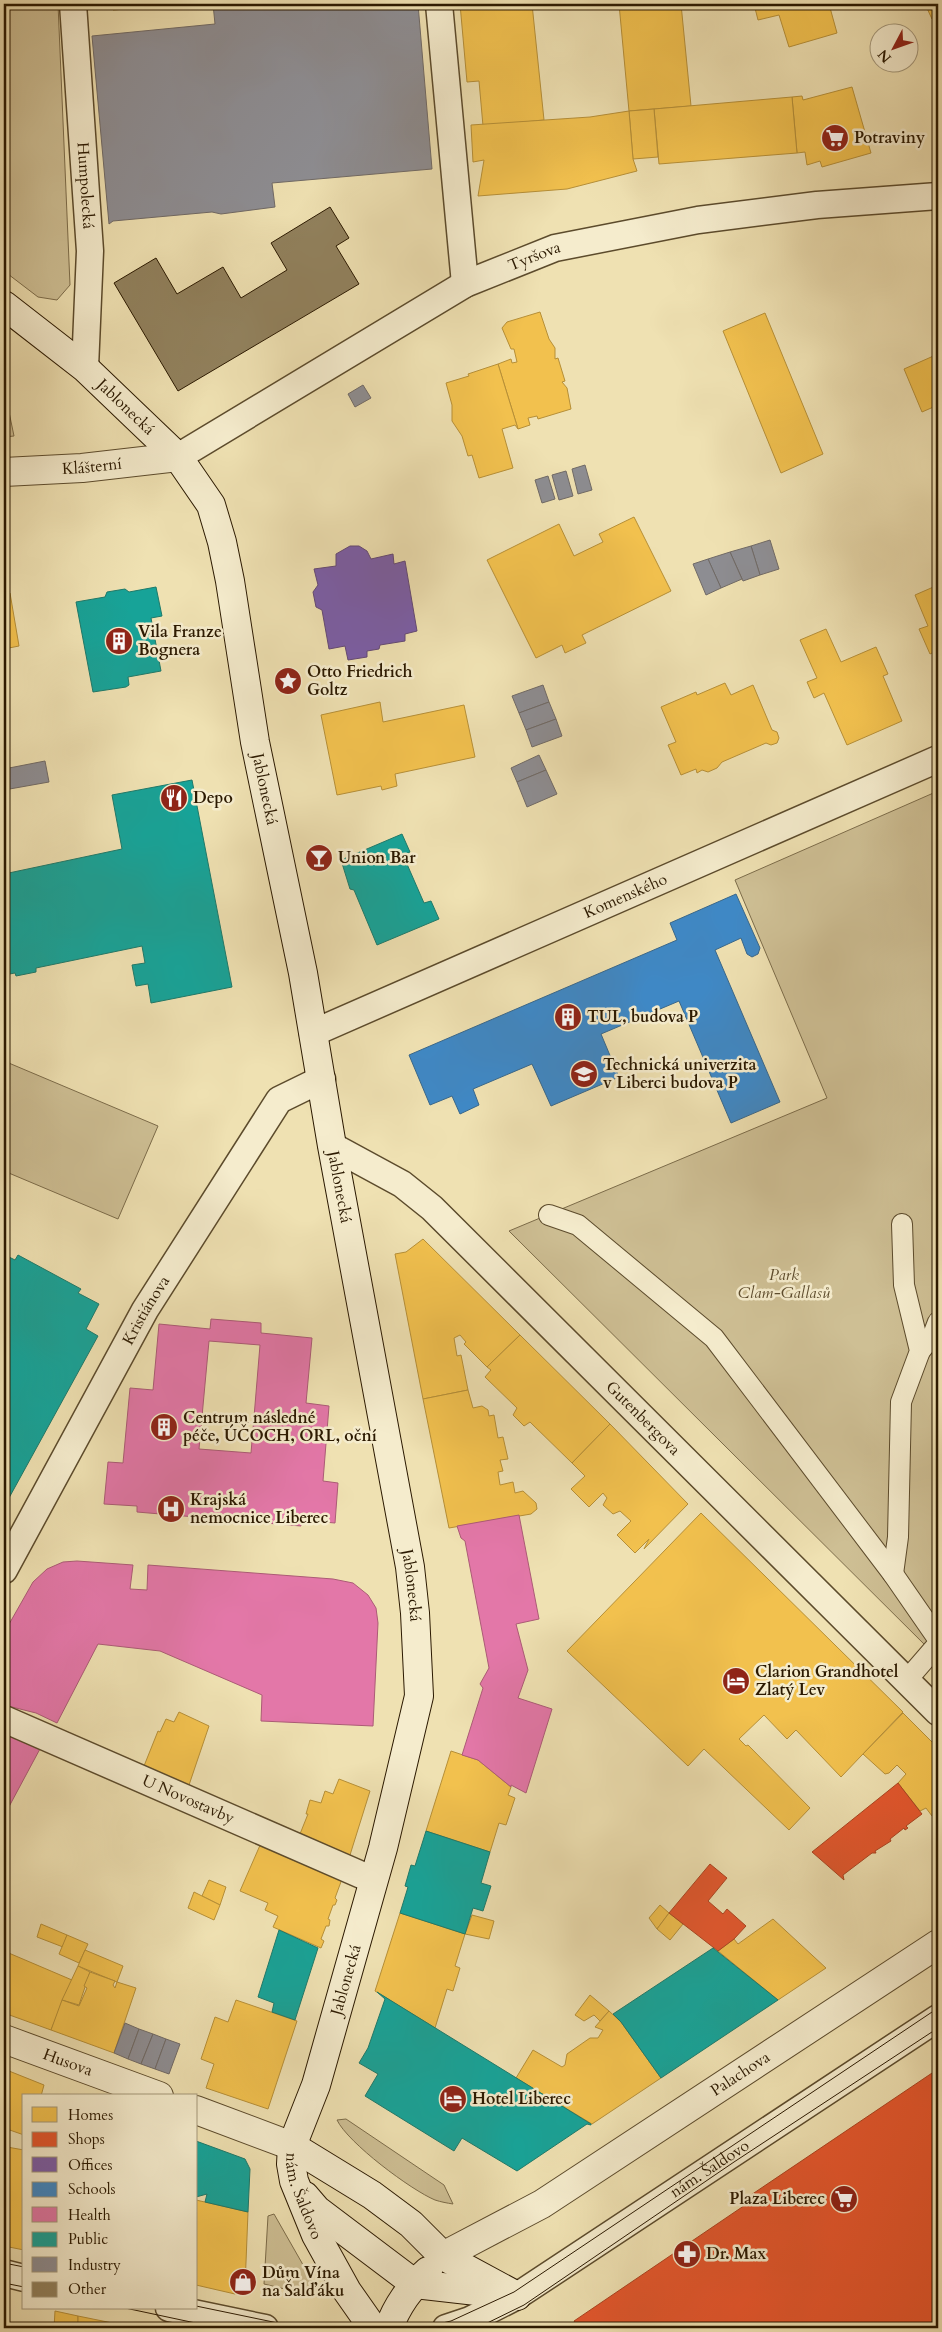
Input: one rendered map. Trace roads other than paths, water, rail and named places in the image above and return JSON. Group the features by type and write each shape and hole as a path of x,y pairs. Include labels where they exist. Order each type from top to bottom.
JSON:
{"main road":[{"name":"Jablonecká","path":"4,305 85,368 178,457 211,505 222,542 255,742 289,899 332,1146 410,1567 416,1613 419,1696 383,1848 316,2085 292,2146"},
{"name":"Klášterní","path":"4,472 82,468 178,457"},
{"name":"Palachova","path":"443,2256 542,2204 938,1944"},
{"name":"Husova","path":"4,2039 154,2094"},
{"path":"198,2111 292,2146"},
{"name":"nám. Šaldovo","path":"373,2328 347,2291 316,2234 294,2181 291,2164 292,2146 372,2195 411,2224 443,2256 517,2296"},
{"path":"294,2181 317,2210 415,2284 517,2296"},
{"path":"389,2328 393,2316 415,2284 443,2256"}],"street":[{"name":"Humpolecká","path":"73,4 90,251 85,368"},
{"path":"439,4 465,284"},
{"name":"Tyršova","path":"178,457 465,284 555,248 698,220 817,205 938,196"},
{"name":"Komenského","path":"313,1033 938,759"},
{"name":"Kristiánova","path":"4,1570 145,1310 279,1100 322,1080"},
{"name":"Gutenbergova","path":"332,1146 402,1184 432,1208 938,1712"},
{"path":"549,1215 578,1225 714,1338 893,1574 938,1639"},
{"path":"902,1224 904,1285 920,1351"},
{"path":"893,1574 899,1529 901,1402 920,1351 933,1335 938,1322"},
{"path":"906,1681 938,1644"},
{"name":"U Novostavby","path":"4,1719 373,1880"},
{"name":"nám. Šaldovo","path":"446,2328 470,2320 517,2296 938,2018"},
{"path":"4,2273 22,2278"},
{"path":"178,2310 254,2327"}],"tram line":[{"path":"421,2328 451,2321 514,2292 938,2008"},
{"path":"477,2328 524,2305 734,2162 938,2028"},
{"path":"4,2263 22,2267"},
{"path":"4,2283 22,2287"},
{"path":"198,2306 302,2328"},
{"path":"134,2310 219,2328"}],"place":[{"name":"Potraviny","path":"835,138"},
{"name":"Vila Franze Bognera","path":"119,641"},
{"name":"Otto Friedrich Goltz","path":"288,681"},
{"name":"Depo","path":"174,798"},
{"name":"Union Bar","path":"319,858"},
{"name":"TUL, budova P","path":"568,1017"},
{"name":"Technická univerzita v Liberci budova P","path":"584,1074"},
{"name":"Centrum následné péče, ÚČOCH, ORL, oční","path":"164,1427"},
{"name":"Krajská nemocnice Liberec","path":"171,1509"},
{"name":"Clarion Grandhotel Zlatý Lev","path":"736,1681"},
{"name":"Hotel Liberec","path":"453,2099"},
{"name":"Plaza Liberec","path":"844,2199"},
{"name":"Dr. Max","path":"687,2254"},
{"name":"Dům Vína na Šalďáku","path":"243,2282"}],"park label":[{"name":"Park Clam-Gallasů","path":"784,1284"}]}
